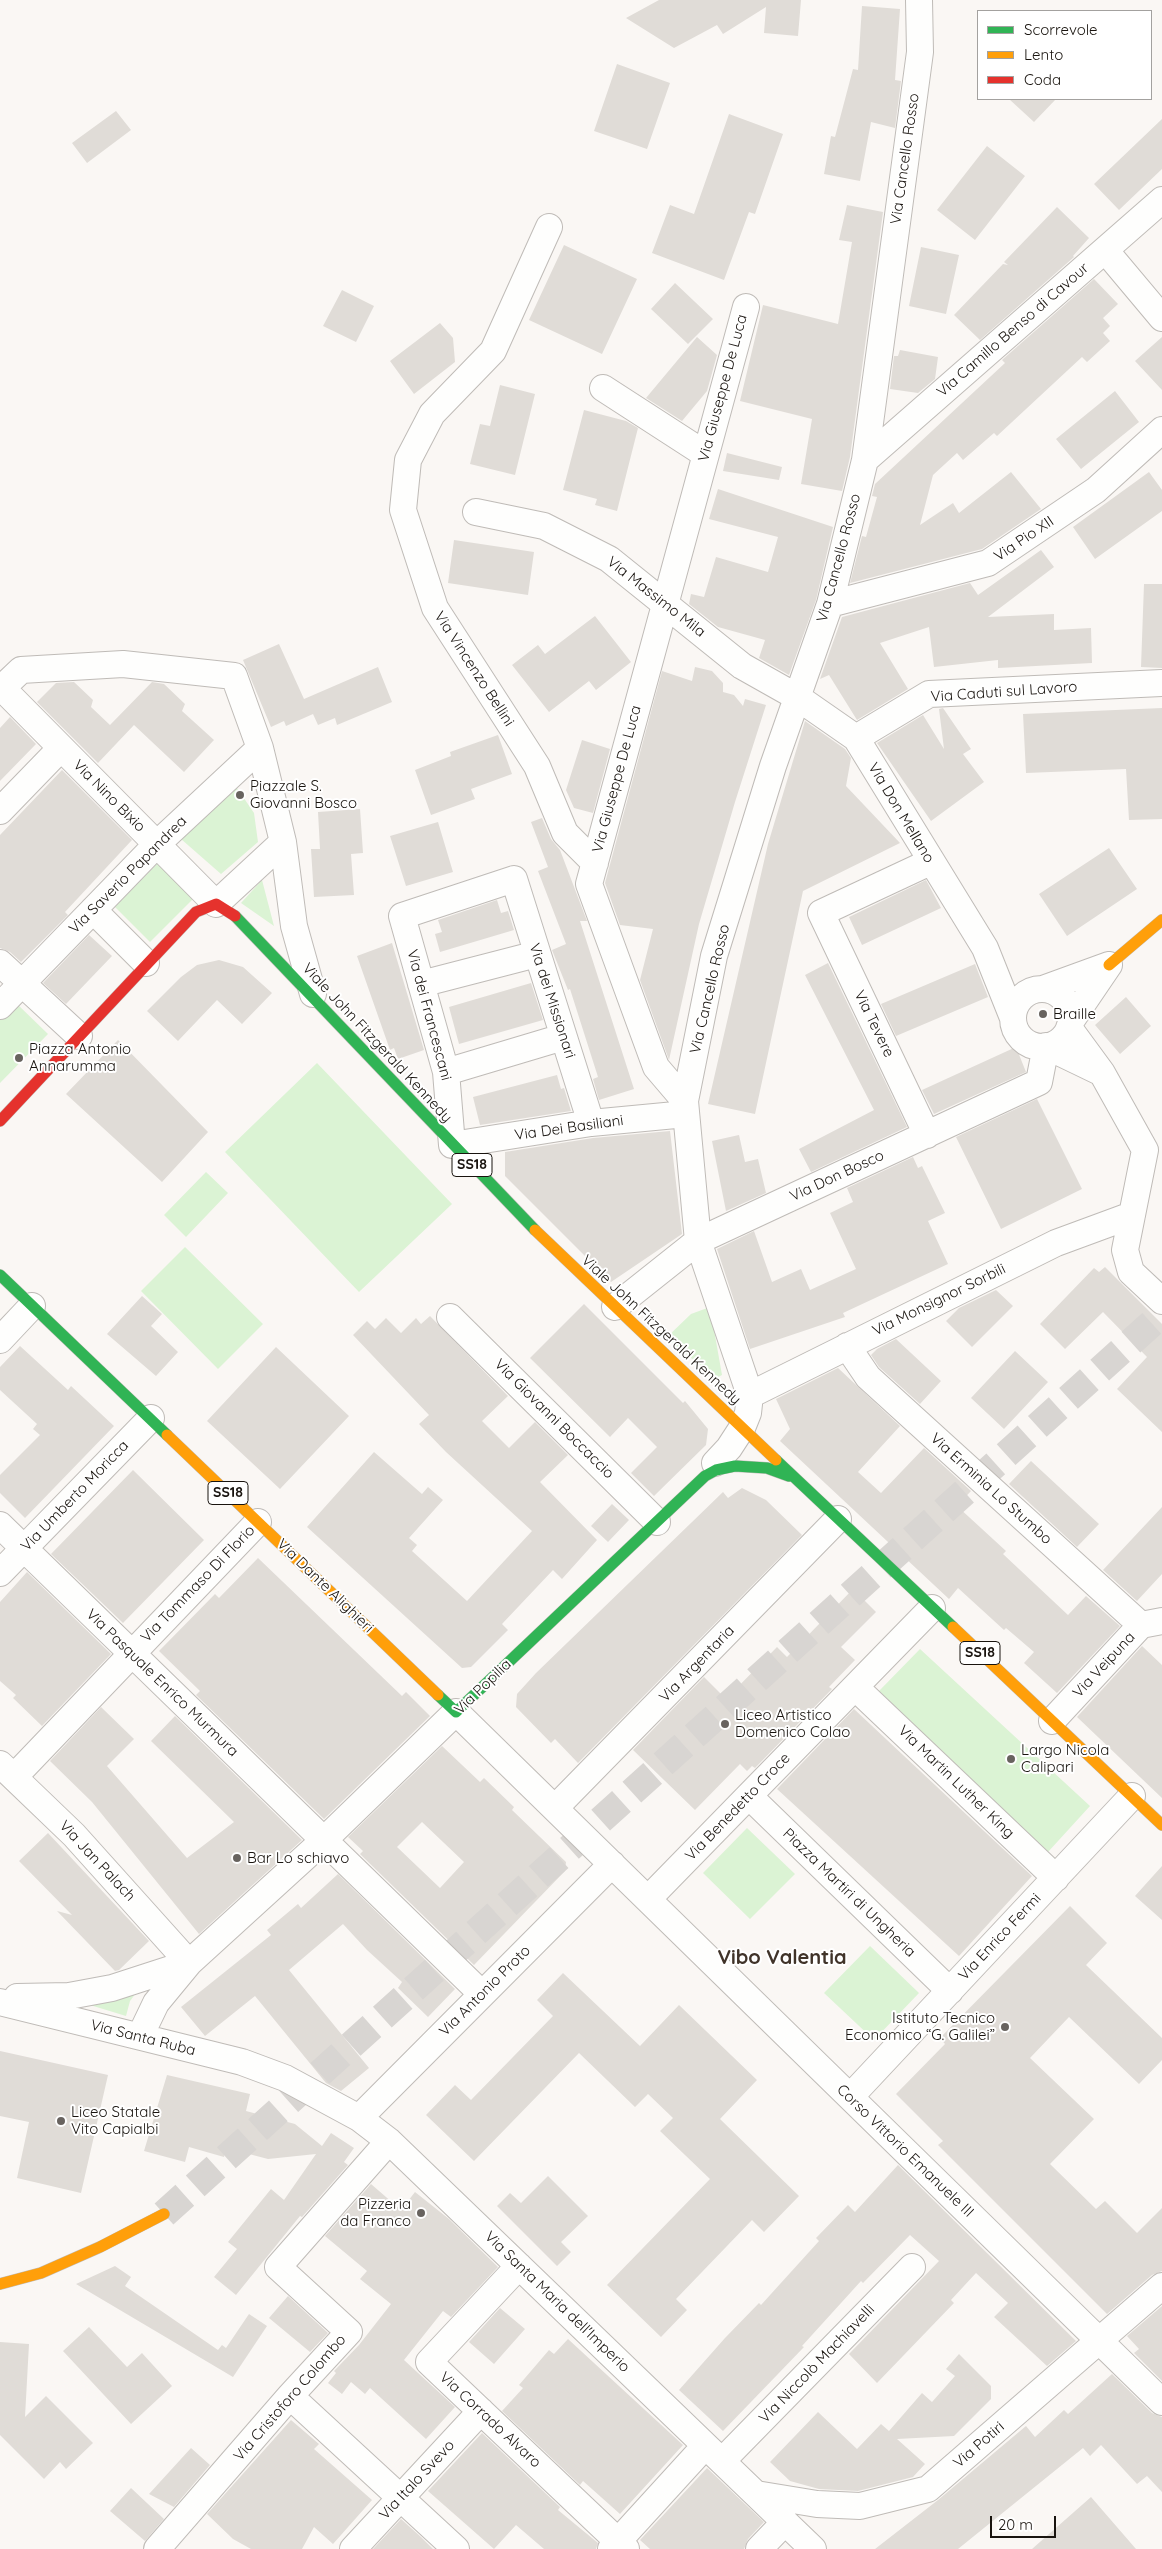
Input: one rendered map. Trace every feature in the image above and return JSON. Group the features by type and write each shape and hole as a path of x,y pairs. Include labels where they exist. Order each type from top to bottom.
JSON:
{"main road":[{"path":"0,1121 196,912 216,904"},
{"name":"Viale John Fitzgerald Kennedy","path":"216,904 240,919 541,1237 1162,1825"},
{"path":"1109,965 1162,920"},
{"name":"Via Dante Alighieri","path":"0,1275 456,1712"},
{"name":"Via Popilia","path":"456,1712 710,1470 735,1466 752,1466 780,1471 797,1480"},
{"path":"0,2284 42,2273 164,2214"}],"street":[{"name":"Via Cancello Rosso","path":"686,1107 714,956 773,766 830,604 864,460 920,52 919,0"},
{"name":"Via Camillo Benso di Cavour","path":"864,460 1162,200"},
{"name":"Via Vincenzo Bellini","path":"549,228 493,351 432,414 408,460 404,510 435,608 537,766 564,833 595,863"},
{"path":"1105,250 1162,318"},
{"name":"Via Giuseppe De Luca","path":"686,1107 656,1067 589,884 664,602 746,307"},
{"path":"603,388 705,454"},
{"name":"Via Pio XII","path":"830,604 988,563 1096,490 1162,430"},
{"name":"Via Massimo Mila","path":"476,512 544,526 609,558 742,666 797,697"},
{"name":"Via Nino Bixio","path":"216,904 2,688 21,670 123,664 234,676 260,748"},
{"name":"Via Caduti sul Lavoro","path":"856,738 929,694 1162,683"},
{"name":"Via Don Mellano","path":"797,697 856,738 930,862 985,948"},
{"path":"0,812 62,748"},
{"path":"260,748 282,842 294,926 313,994"},
{"name":"Via Saverio Papandrea","path":"0,1006 156,844 260,748"},
{"path":"216,904 282,842"},
{"name":"Via Tevere","path":"927,1135 821,913 930,862"},
{"name":"Via dei Francescani","path":"452,1145 446,1072 402,916 514,879"},
{"name":"Via dei Missionari","path":"514,879 591,1123"},
{"path":"93,910 148,961"},
{"path":"985,948 1039,989 1051,990 1064,999 1068,1005 1070,1025 1102,1073 1145,1150 1125,1250 1131,1272 1162,1301"},
{"path":"985,948 1018,1033 1023,1040 1030,1044 1046,1046 1102,1073"},
{"path":"422,984 537,954"},
{"path":"0,963 79,1036"},
{"path":"1013,1018 1017,1003 1028,992 1109,965"},
{"path":"1046,1046 1060,1041 1109,965"},
{"path":"446,1072 564,1036"},
{"name":"Via Don Bosco","path":"615,1307 698,1241 1039,1082 1046,1046"},
{"path":"686,1107 698,1241 750,1395 748,1413 742,1428 729,1448 710,1470"},
{"name":"Via Dei Basiliani","path":"452,1145 686,1107"},
{"name":"Via Monsignor Sorbili","path":"750,1395 1056,1243 1132,1215"},
{"path":"0,1340 32,1306"},
{"name":"Via Giovanni Boccaccio","path":"450,1317 657,1522"},
{"name":"Via Erminia Lo Stumbo","path":"847,1346 868,1377 1152,1623"},
{"path":"706,1393 716,1412 721,1438 710,1470"},
{"name":"Via Umberto Moricca","path":"0,1573 150,1418"},
{"name":"Via Argentaria","path":"555,1808 838,1519"},
{"name":"Via Tommaso Di Florio","path":"7,1770 132,1653 258,1522"},
{"name":"Via Pasquale Enrico Murmura","path":"0,1525 482,1994"},
{"name":"Via Benedetto Croce","path":"648,1899 932,1608"},
{"name":"Via Veipuna","path":"1052,1721 1152,1623"},
{"name":"Via Martin Luther King","path":"855,1687 1056,1878"},
{"name":"Via Dante Alighieri","path":"456,1712 648,1899"},
{"name":"Via Popilia","path":"142,2038 146,2021 156,2003 190,1963 324,1840 456,1712"},
{"name":"Via Jan Palach","path":"7,1770 74,1835 190,1963"},
{"name":"Piazza Martiri di Ungheria","path":"749,1796 950,1991"},
{"name":"Via Enrico Fermi","path":"850,2097 1132,1796"},
{"name":"Via Antonio Proto","path":"359,2118 612,1864"},
{"name":"Corso Vittorio Emanuele III","path":"648,1899 1162,2402"},
{"path":"0,1996 27,1997 78,1994 112,1988 190,1963"},
{"name":"Via Santa Ruba","path":"0,2002 242,2062 285,2078"},
{"name":"Via Santa Maria dell'Imperio","path":"285,2078 359,2118 389,2141 813,2549"},
{"name":"Via Cristoforo Colombo","path":"158,2549 290,2396 349,2332 278,2268 389,2141"},
{"name":"Via Corrado Alvaro","path":"519,2266 429,2362 618,2546"},
{"name":"Via Niccolò Machiavelli","path":"618,2546 912,2267"},
{"name":"Via Potiri","path":"756,2494 817,2504 860,2506 928,2489 1100,2342 1162,2286"},
{"path":"290,2396 456,2549"},
{"name":"Via Italo Svevo","path":"353,2549 481,2412"},
{"path":"760,2549 785,2522"}],"green space":[{"path":"237,788 254,813 258,842 221,874 181,839"},
{"path":"158,863 193,899 150,942 115,907"},
{"path":"262,880 274,926 241,903"},
{"path":"15,1002 48,1034 0,1083 0,1017"},
{"path":"317,1063 452,1204 359,1292 225,1152"},
{"path":"206,1172 228,1193 186,1237 164,1215"},
{"path":"185,1247 263,1324 218,1369 141,1291"},
{"path":"710,1307 722,1375 716,1378 666,1338 691,1314"},
{"path":"920,1649 1090,1806 1048,1852 879,1691"},
{"path":"747,1828 795,1874 750,1919 703,1873"},
{"path":"870,1946 919,1993 874,2040 824,1993"},
{"path":"136,1993 130,2001 126,2016 90,2005"}],"building":[{"path":"659,0 801,0 798,36 764,33 766,7 723,34 717,25 674,48 626,18"},
{"path":"862,6 900,9 895,80 901,81 895,128 871,122 860,181 824,174 831,136 835,137 853,69 858,70"},
{"path":"617,64 670,83 647,149 594,131"},
{"path":"1010,100 1055,100 1034,122"},
{"path":"116,111 131,130 87,163 72,143"},
{"path":"729,114 783,134 755,214 749,212 724,280 652,253 670,205 694,214"},
{"path":"1162,119 1162,169 1119,210 1094,184"},
{"path":"987,146 1025,176 975,240 937,210"},
{"path":"847,205 883,212 850,457 842,491 801,484 812,419 740,401 763,305 838,324 852,242 839,240"},
{"path":"1057,207 1089,238 1074,257 980,340 954,315 1003,264 1008,265 1004,262"},
{"path":"564,245 637,279 602,354 529,320"},
{"path":"921,247 959,255 946,314 909,306"},
{"path":"1094,279 1118,304 1103,318 1110,326 1103,333 1110,341 1087,362 1082,357 997,436 994,433 963,460 957,453 933,475 920,525 953,503 959,513 1011,472 1041,509 982,549 850,583 862,536 866,537 877,497 872,496 875,484 1005,363 1002,360"},
{"path":"675,283 713,319 688,344 651,309"},
{"path":"342,290 374,306 356,342 323,326"},
{"path":"440,323 453,338 455,362 414,394 390,361"},
{"path":"697,337 717,355 707,391 682,421 646,398"},
{"path":"1162,337 1162,390 1135,361"},
{"path":"900,350 938,357 935,379 918,393 890,389 894,356 898,356"},
{"path":"500,385 535,394 515,475 470,464 480,424 490,426"},
{"path":"1115,391 1139,422 1081,469 1056,439"},
{"path":"584,410 626,421 638,428 617,511 595,505 597,499 563,490"},
{"path":"727,453 782,467 779,480 723,471"},
{"path":"1149,472 1162,490 1162,511 1095,559 1073,527"},
{"path":"718,489 833,527 816,600 789,675 759,658 765,640 718,627 689,604 691,594 704,597 716,557 768,572 778,537 709,519"},
{"path":"454,540 534,552 528,595 448,583"},
{"path":"1041,550 1054,567 988,617 1054,614 1054,630 1091,628 1092,663 998,668 998,660 934,667 929,627 880,643 908,689 857,720 829,675 820,679 842,617 970,583 978,595"},
{"path":"1144,584 1162,584 1162,668 1141,667"},
{"path":"595,616 631,662 596,690 589,681 549,712 512,665 538,645 545,654"},
{"path":"279,644 304,699 378,667 392,702 337,725 335,718 318,725 313,714 286,726 284,721 271,727 243,660"},
{"path":"695,667 712,671 723,683 723,692 734,695 743,706 745,699 766,705 699,924 669,1060 640,980 653,929 620,925 605,883 662,671 692,681"},
{"path":"74,682 93,700 91,707 110,725 152,682 164,684 185,704 182,711 214,740 184,772 134,725 98,763 37,702 56,683"},
{"path":"943,708 971,749 963,754 984,782 931,821 877,743 923,715 944,749 939,709"},
{"path":"1162,708 1162,819 1129,820 1126,769 1026,773 1023,714"},
{"path":"10,717 36,744 0,781 0,728"},
{"path":"805,721 845,749 851,758 846,786 900,843 803,891 755,1114 708,1104 768,844"},
{"path":"498,735 512,774 471,789 475,799 431,815 415,770 451,756 450,752"},
{"path":"582,740 610,749 593,813 574,808 566,790"},
{"path":"62,770 132,840 65,912 68,915 21,962 10,952 0,948 0,835"},
{"path":"360,809 363,853 351,854 354,895 314,897 311,849 320,849 318,812"},
{"path":"542,818 551,839 560,850 587,921 580,921 634,1089 599,1100 593,1079 598,1077 570,989 568,990 552,950 566,944 538,871 548,867 531,822"},
{"path":"438,822 453,872 406,886 390,836"},
{"path":"1109,848 1137,889 1067,936 1039,894"},
{"path":"926,880 941,908 862,945 849,917"},
{"path":"497,900 501,913 508,911 514,930 440,952 435,934 442,932 438,920"},
{"path":"89,935 112,956 66,1004 43,983"},
{"path":"392,943 424,1050 398,1059 394,1048 390,1050 357,956"},
{"path":"219,960 243,967 272,993 242,1024 217,1000 178,1041 147,1011 181,977 197,965"},
{"path":"828,963 907,1127 811,1172 799,1149 874,1110 805,975"},
{"path":"975,964 988,997 896,1036 881,1004"},
{"path":"531,983 543,1020 459,1044 449,1007"},
{"path":"1126,997 1151,1026 1120,1054 1095,1025"},
{"path":"118,1040 208,1132 162,1182 66,1094"},
{"path":"1016,1047 1026,1072 934,1114 922,1090"},
{"path":"557,1075 561,1089 564,1088 571,1111 480,1125 473,1097"},
{"path":"1037,1099 1082,1189 1001,1229 956,1137"},
{"path":"670,1131 682,1234 611,1282 505,1176 505,1152 593,1138"},
{"path":"739,1135 745,1162 758,1159 766,1193 726,1211 712,1141"},
{"path":"913,1157 918,1168 922,1166 945,1213 928,1221 948,1264 843,1313 845,1317 750,1349 717,1249 754,1231 772,1282 801,1269 810,1290 856,1269 830,1213 853,1202 847,1188"},
{"path":"1105,1267 1162,1324 1162,1432 1117,1389 1147,1357 1103,1312 1065,1349 1040,1324 1094,1268 1099,1272"},
{"path":"996,1290 1013,1306 972,1347 946,1321 959,1308"},
{"path":"142,1296 162,1314 151,1326 178,1352 156,1376 107,1334"},
{"path":"584,1304 683,1403 685,1401 708,1429 706,1445 654,1496 631,1473 657,1447 628,1418 610,1437 530,1358"},
{"path":"430,1316 508,1396 482,1421 509,1448 535,1422 568,1455 540,1482 597,1540 562,1579 553,1570 502,1624 508,1630 471,1667 462,1668 307,1527 374,1452 422,1494 428,1487 443,1500 409,1538 417,1545 412,1551 467,1601 532,1531 446,1452 419,1424 429,1415 353,1335 367,1321 375,1329 386,1318 401,1333 416,1318 421,1324"},
{"path":"896,1339 941,1381 920,1404 879,1367 871,1355 877,1349"},
{"path":"20,1346 68,1390 71,1386 114,1426 25,1518 0,1493 0,1475 40,1435 33,1429 37,1424 0,1390 0,1367"},
{"path":"276,1347 349,1416 280,1489 207,1421"},
{"path":"1015,1351 1048,1382 1004,1429 971,1398"},
{"path":"838,1368 900,1426 858,1472 881,1493 924,1448 971,1491 957,1506 1006,1551 1003,1554 1068,1615 1086,1596 1120,1626 1057,1693 1024,1663 1034,1652 1006,1628 1004,1630 958,1588 949,1599 780,1441 790,1429 776,1399"},
{"path":"1031,1461 1099,1524 1077,1547 1009,1484"},
{"path":"133,1470 204,1540 123,1623 51,1554"},
{"path":"742,1488 766,1500 802,1535 578,1763 555,1739 551,1743 516,1707 517,1694 536,1673 723,1492 728,1498"},
{"path":"612,1504 629,1520 608,1542 591,1526"},
{"path":"1162,1507 1162,1574 1137,1601 1103,1570"},
{"path":"258,1558 402,1696 406,1692 430,1716 324,1819 196,1695 200,1691 159,1651 215,1594 219,1598"},
{"path":"27,1572 111,1654 42,1726 13,1698 16,1695 0,1681 0,1602"},
{"name":"Liceo Artistico Domenico Colao","path":"853,1589 876,1612 841,1647 855,1660 829,1687 832,1689 755,1768 752,1766 747,1771 740,1764 695,1810 633,1750 704,1677 726,1699 777,1647 787,1657"},
{"path":"1142,1646 1162,1665 1162,1798 1077,1717"},
{"path":"101,1707 134,1739 107,1766 187,1858 234,1822 151,1741 175,1716 302,1840 199,1934 92,1802 50,1761"},
{"path":"854,1709 1032,1876 959,1956 777,1789"},
{"path":"442,1746 480,1782 484,1778 514,1807 512,1810 566,1862 565,1871 474,1965 360,1854 363,1851 348,1837","holes":["422,1822 464,1862 440,1888 397,1847"]},
{"path":"48,1833 149,1941 119,1970 115,1971 57,1911 72,1915 19,1861"},
{"path":"1162,1866 1162,1920 1135,1896"},
{"path":"338,1874 455,1989 428,2017 398,1988 402,1982 367,1950 343,1924 289,1970 369,2068 341,2091 326,2083 255,1996 205,2036 181,2007 271,1935 267,1930 298,1904 301,1908"},
{"path":"1070,1906 1107,1943 1086,1965 1162,2038 1162,2060 1139,2084 1069,2017 1030,2058 1094,2119 1050,2164 1096,2209 1105,2201 1137,2233 1162,2208 1162,2271 1152,2275 1107,2314 938,2145 943,2141 896,2094 945,2044 940,2038"},
{"path":"563,1973 640,2046 679,2005 757,2080 720,2119 799,2196 764,2232 752,2220 676,2299 687,2310 661,2337 607,2285 710,2179 660,2131 673,2118 648,2094 635,2107 579,2053 474,2161 426,2115 455,2085 471,2100 553,2016 537,2000"},
{"name":"Liceo Statale Vito Capialbi","path":"0,2051 108,2075 81,2193 17,2178 29,2122 0,2116"},
{"path":"167,2075 250,2094 246,2111 295,2124 322,2146 331,2133 354,2148 344,2162 348,2165 302,2217 300,2216 236,2295 214,2277 237,2249 228,2242 271,2189 284,2200 316,2154 268,2159 226,2148 224,2157 189,2147 185,2162 144,2151"},
{"path":"898,2165 1076,2341 1047,2366 994,2317 1008,2303 976,2273 951,2300 954,2303 877,2383 849,2354 939,2261 910,2235 863,2283 861,2281 802,2346 804,2347 723,2431 679,2390 725,2338 759,2303 761,2305 819,2241 816,2238 848,2205 855,2212"},
{"path":"548,2176 588,2216 561,2242 571,2252 557,2266 497,2206 510,2193 521,2203"},
{"path":"371,2184 401,2210 415,2192 449,2219 498,2267 451,2317 443,2311 404,2360 455,2407 426,2439 370,2388 365,2394 351,2382 342,2394 328,2383 336,2373 334,2371 359,2345 391,2304 360,2279 367,2271 325,2236"},
{"path":"115,2266 131,2277 125,2286 218,2350 222,2345 226,2348 249,2314 267,2326 233,2377 76,2284"},
{"path":"288,2296 328,2333 310,2352 269,2318"},
{"path":"1162,2306 1162,2381 1134,2353 1139,2349 1127,2336"},
{"path":"500,2308 525,2329 494,2364 469,2342"},
{"path":"89,2327 127,2367 142,2353 172,2386 131,2424 63,2351"},
{"path":"568,2339 683,2445 620,2514 583,2481 580,2485 502,2411 523,2388 519,2385 549,2350 554,2354"},
{"path":"0,2342 29,2344 25,2417 46,2396 93,2443 66,2469 60,2462 44,2479 0,2435"},
{"path":"959,2354 991,2386 991,2399 954,2436 897,2439 925,2464 913,2477 858,2491 819,2489 790,2481 770,2462 818,2412 857,2449 881,2424 889,2431 922,2393 932,2402 955,2376 946,2369"},
{"path":"1112,2374 1152,2413 1162,2417 1162,2492 1147,2476 1137,2484 1101,2445 1090,2456 1083,2448 958,2549 875,2549 938,2500 1026,2426 1035,2437 1064,2410 1068,2414"},
{"path":"291,2420 319,2444 314,2449 372,2500 333,2544 314,2527 302,2549 251,2549 233,2539 207,2514"},
{"path":"482,2433 560,2507 558,2510 598,2543 596,2549 544,2549 516,2525 494,2549 428,2491"},
{"path":"191,2448 210,2465 174,2507 149,2494"},
{"path":"707,2468 764,2522 748,2539 744,2549 650,2549 640,2540"},
{"path":"131,2488 164,2519 145,2541 110,2511"},
{"path":"1091,2497 1136,2549 1032,2549"},
{"path":"401,2519 421,2537 433,2549 373,2549"}],"tunnel":[{"path":"164,2214 1162,1314"}],"traffic: fast":[{"path":"235,916 535,1230"},
{"path":"0,1275 167,1435"},
{"path":"776,1460 953,1627"},
{"path":"438,1695 456,1712 705,1476 716,1470 735,1466 767,1468 789,1476"}],"traffic: slow":[{"path":"1109,965 1162,920"},
{"path":"535,1230 776,1460"},
{"path":"167,1435 438,1695"},
{"path":"953,1627 1162,1825"},
{"path":"0,2284 41,2273 100,2247 164,2214"}],"traffic: jam":[{"path":"0,1121 196,912 216,904 235,916"}],"place":[{"name":"Piazzale S. Giovanni Bosco","path":"240,795"},
{"name":"Braille","path":"1043,1014"},
{"name":"Piazza Antonio Annarumma","path":"19,1058"},
{"name":"Liceo Artistico Domenico Colao","path":"725,1724"},
{"name":"Largo Nicola Calipari","path":"1011,1759"},
{"name":"Bar Lo schiavo","path":"237,1858"},
{"name":"Istituto Tecnico Economico “G. Galilei”","path":"1005,2027"},
{"name":"Liceo Statale Vito Capialbi","path":"61,2121"},
{"name":"Pizzeria da Franco","path":"421,2213"}],"district":[{"name":"Vibo Valentia","path":"782,1958"}]}
